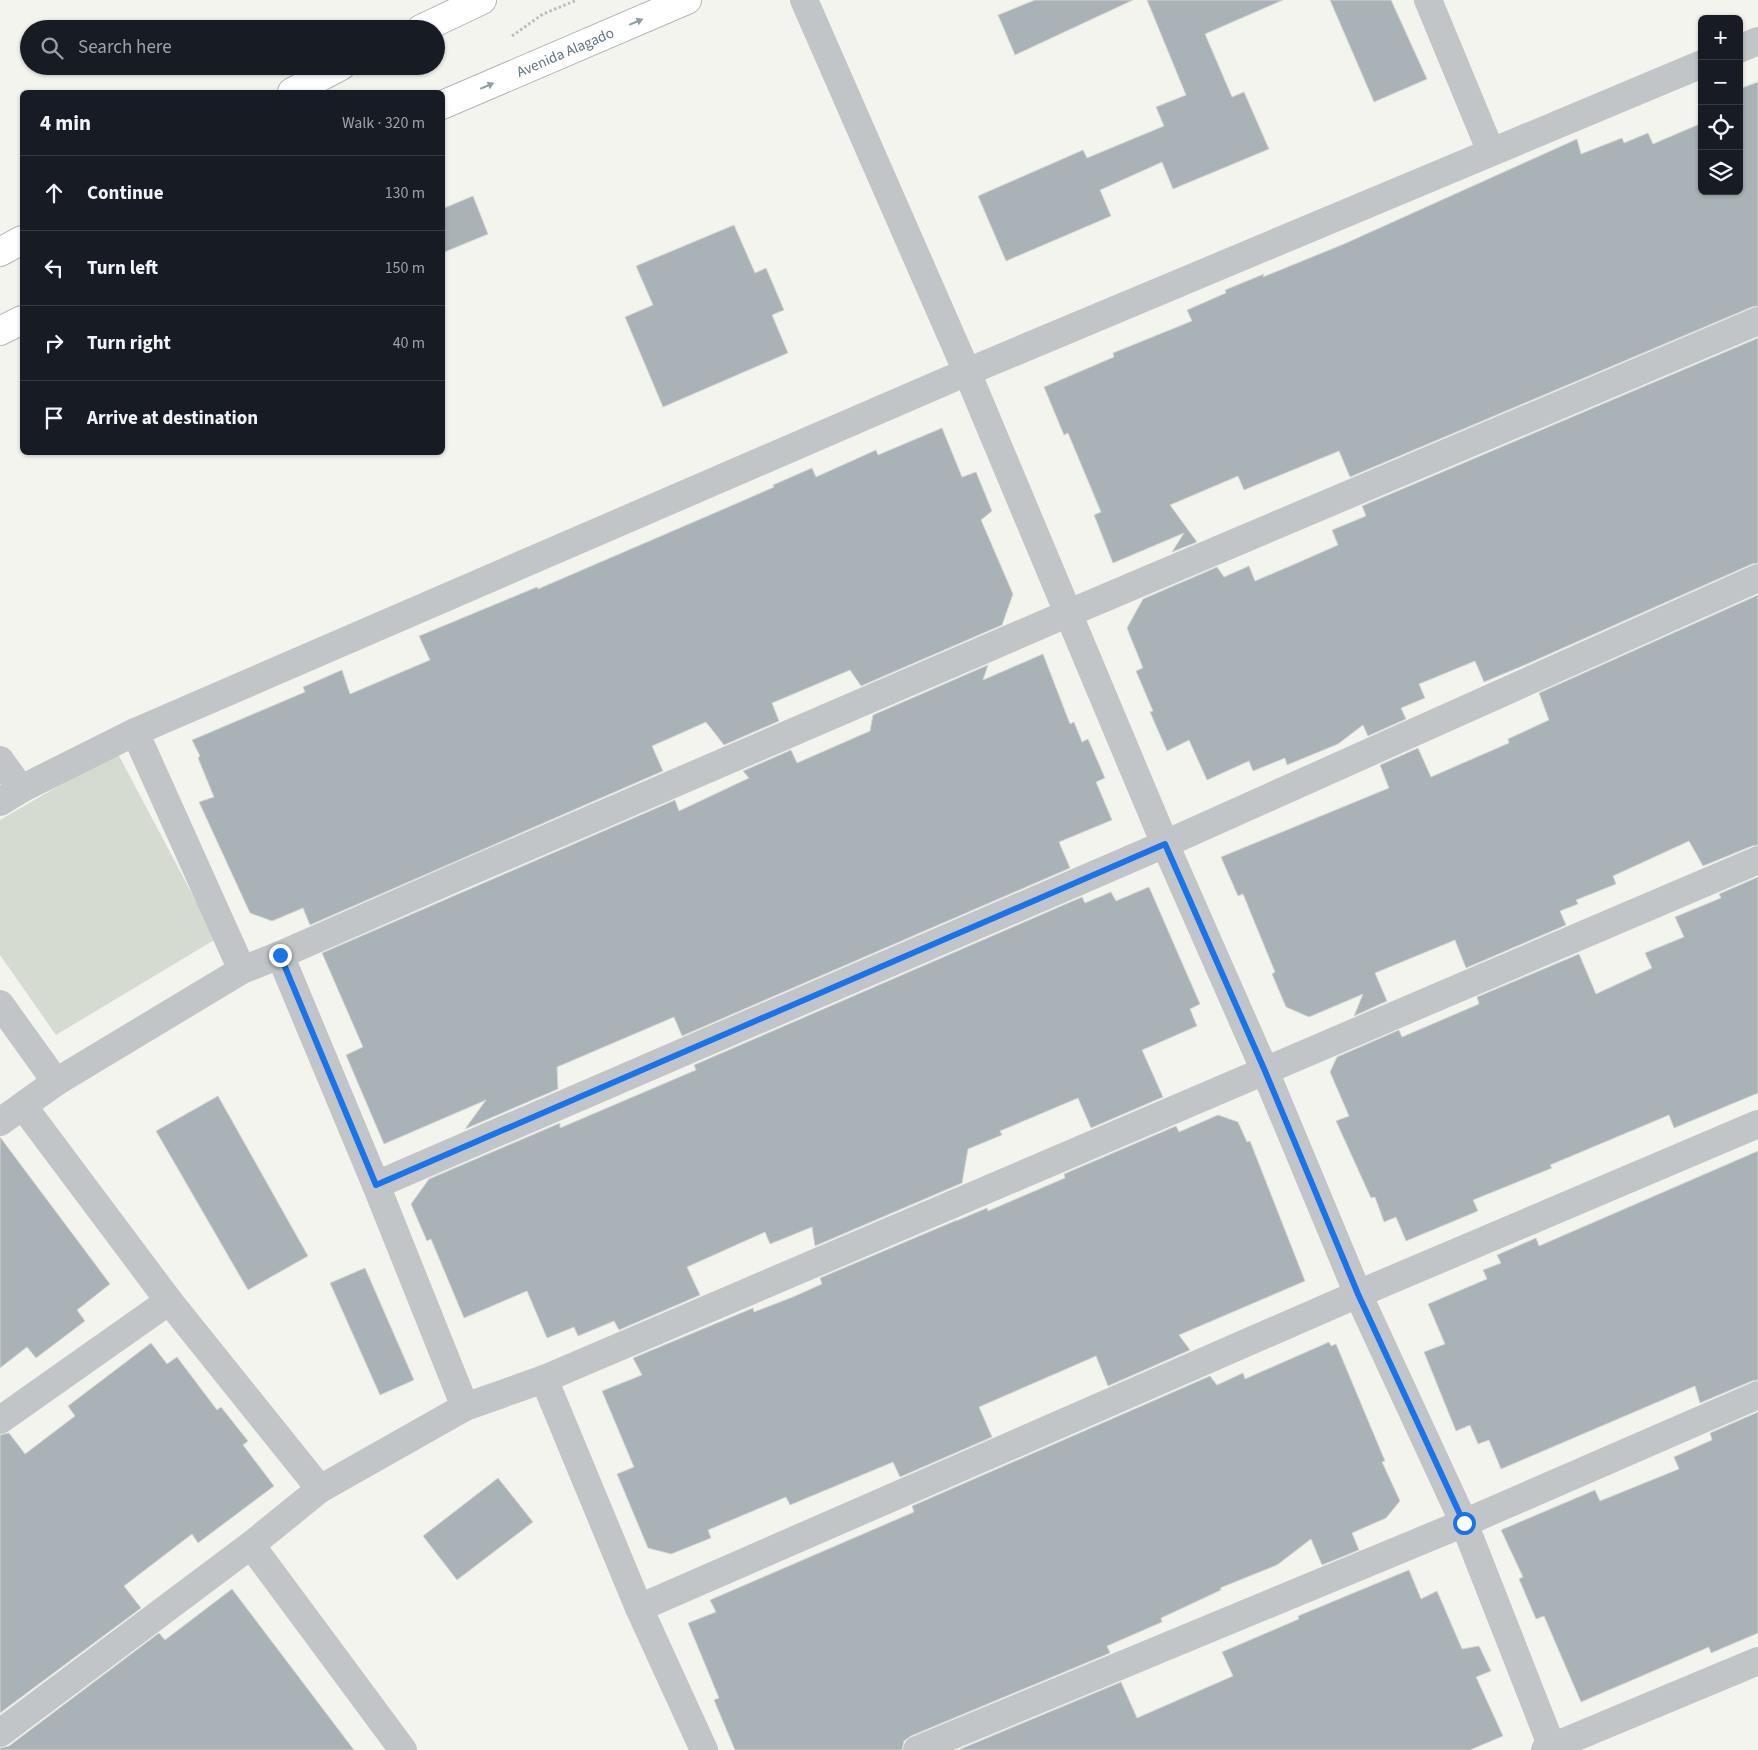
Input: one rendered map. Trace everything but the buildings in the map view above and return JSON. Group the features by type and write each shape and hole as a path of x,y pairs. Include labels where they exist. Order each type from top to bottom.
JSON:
{"main road":[{"path":"440,20 482,0"},
{"name":"Avenida Alagado","path":"445,104 687,0"},
{"path":"298,90 334,78"},
{"path":"0,252 20,241"},
{"path":"0,331 20,321"}],"street":[{"path":"804,0 967,372 1165,844 1265,1071 1358,1294 1464,1523 1548,1748 1758,1661"},
{"path":"1428,0 1491,152"},
{"path":"1743,47 1758,41"},
{"path":"0,760 10,795 135,732 967,372 1698,66"},
{"path":"0,1122 56,1082 242,970 1069,613 1758,321"},
{"path":"376,1185 1165,844 1758,578"},
{"path":"135,732 242,970"},
{"path":"0,1733 251,1545 320,1489 466,1407 544,1378 1758,860"},
{"path":"280,955 466,1407"},
{"path":"0,1004 56,1082"},
{"path":"22,1106 169,1300 320,1489"},
{"path":"639,1608 1358,1294 1758,1124"},
{"path":"0,1420 169,1300"},
{"path":"544,1378 639,1608 704,1750"},
{"path":"917,1750 1464,1523 1758,1396"},
{"path":"251,1545 395,1747"}],"shaded area":[{"path":"117,752 216,939 56,1035 0,955 0,820"}],"route":[{"path":"280,955 376,1185 1165,844 1265,1071 1358,1294 1464,1523"}]}
